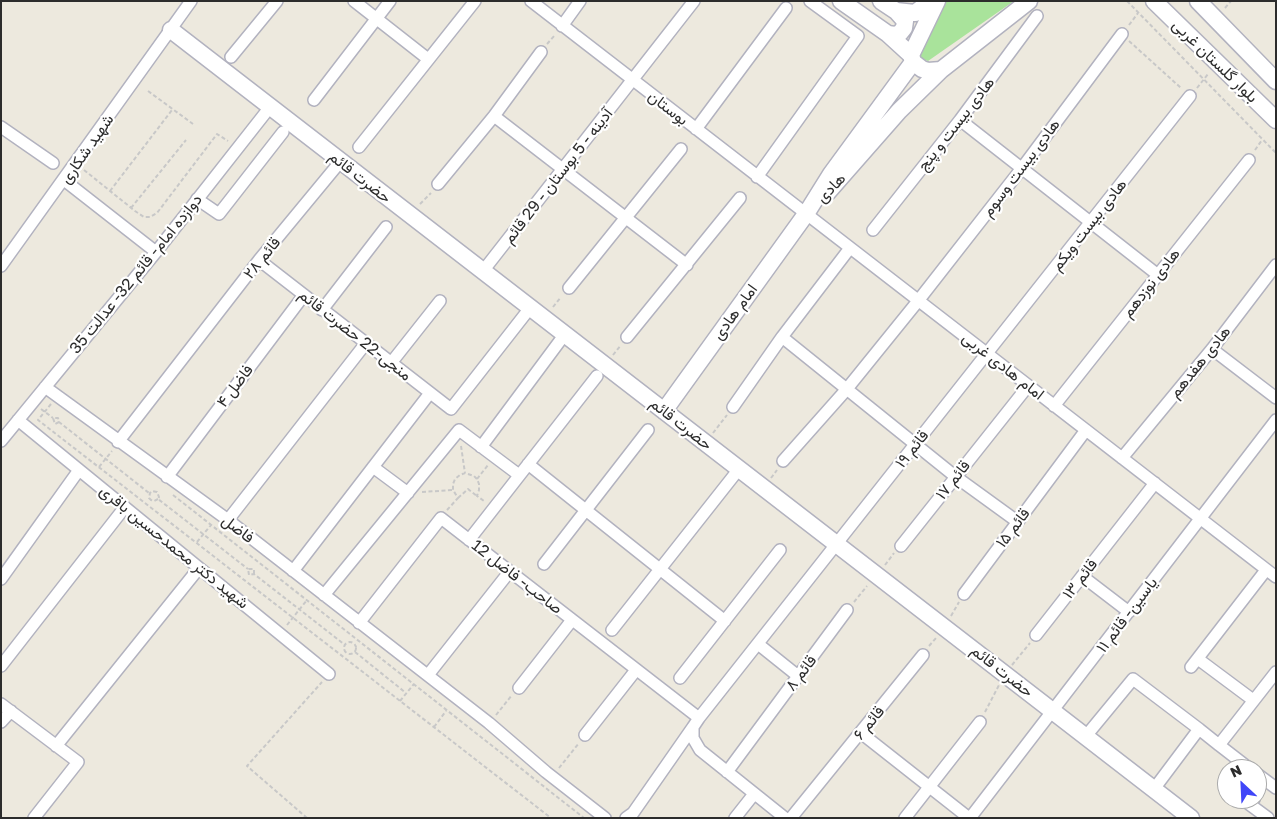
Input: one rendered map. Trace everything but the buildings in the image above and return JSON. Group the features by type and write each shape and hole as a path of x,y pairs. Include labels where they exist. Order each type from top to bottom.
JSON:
{"street":[{"name":"شهید شکاری","path":"3,262 76,164 191,1"},
{"path":"231,57 276,1"},
{"path":"354,1 428,58"},
{"path":"314,100 390,1"},
{"path":"359,147 475,1"},
{"name":"بوستان","path":"531,1 806,214"},
{"path":"562,26 580,1"},
{"name":"آدینه - 5 بوستان - 29 قائم","path":"483,271 694,1"},
{"path":"757,176 858,36 810,1"},
{"path":"842,1 888,34 922,69 928,71 942,70"},
{"path":"881,1 905,21 904,28 900,33 895,35 888,34"},
{"path":"896,12 914,13 931,1"},
{"name":"هادی","path":"806,214 831,174 912,59 937,1"},
{"name":"هادی","path":"806,214 839,181 899,111 942,70 1029,1"},
{"name":"بلوار گلستان غربی","path":"1154,1 1276,120"},
{"name":"بلوار گلستان غربی","path":"1198,1 1276,81"},
{"path":"696,129 786,8"},
{"name":"هادی بیست و پنج","path":"873,230 960,120 1038,16"},
{"name":"حضرت قائم","path":"171,30 565,334 601,371 664,411 1191,818"},
{"name":"هادی بیست وسوم","path":"783,461 846,390 918,300 1022,168 1122,34"},
{"path":"438,184 494,116 540,52"},
{"name":"هادی بیست ویکم","path":"987,354 1190,96"},
{"name":"دوازده امام- قائم 32- عدالت 35","path":"1,441 156,252 270,107"},
{"path":"494,116 687,265"},
{"path":"960,120 1158,275"},
{"path":"1,127 53,164"},
{"path":"197,199 219,214 283,132"},
{"path":"569,288 681,149"},
{"name":"هادی نوزدهم","path":"1054,406 1248,160"},
{"name":"قائم ۲۸","path":"116,445 259,260 340,162"},
{"path":"64,180 156,252"},
{"path":"627,337 740,198"},
{"name":"امام هادی غربی","path":"806,214 1271,573"},
{"name":"امام هادی","path":"664,411 806,214"},
{"path":"322,310 386,227"},
{"path":"733,407 782,337 850,248"},
{"name":"منجی-22 حضرت قائم","path":"259,260 451,409 530,308"},
{"name":"هادی هفدهم","path":"1122,458 1212,349 1276,265"},
{"name":"فاضل ۴","path":"165,482 304,296"},
{"path":"391,363 440,301"},
{"path":"482,447 565,334"},
{"path":"782,337 915,445 1018,522"},
{"path":"228,520 366,343"},
{"path":"1212,349 1276,398"},
{"name":"قائم ۱۹","path":"626,818 633,813 696,723 987,354"},
{"path":"469,540 601,371"},
{"name":"قائم ۱۷","path":"901,546 1028,386"},
{"name":"فاضل","path":"45,387 165,482 228,520 489,723 605,818"},
{"path":"293,571 430,393"},
{"name":"شهید دکتر محمدحسین باقری","path":"18,420 329,674"},
{"name":"یاسین- قائم ۱۱","path":"969,818 1276,420"},
{"path":"324,595 459,430 519,475"},
{"path":"544,564 648,430"},
{"name":"قائم ۱۵","path":"964,594 1086,430"},
{"path":"528,464 725,621"},
{"path":"373,467 408,493"},
{"path":"612,630 739,469"},
{"path":"1,579 79,470"},
{"name":"قائم ۱۳","path":"1036,635 1155,483"},
{"path":"1,666 125,507"},
{"path":"359,623 441,518"},
{"name":"صاحب- فاضل 12","path":"441,518 636,670 696,723"},
{"path":"680,678 780,550"},
{"path":"56,746 198,568"},
{"path":"428,675 510,571"},
{"path":"1253,700 1194,663 1271,573"},
{"path":"1082,576 1129,612"},
{"name":"قائم ۸","path":"727,772 847,610"},
{"path":"519,688 572,620"},
{"path":"758,644 798,676"},
{"name":"قائم ۶","path":"791,818 923,654"},
{"path":"585,735 636,670"},
{"path":"1219,745 1276,672"},
{"path":"1086,736 1133,678 1237,759"},
{"path":"1,722 6,708 78,762 34,818"},
{"path":"905,818 980,722"},
{"path":"696,723 693,738 700,750 786,818"},
{"path":"1154,789 1199,730"},
{"path":"861,733 969,818"},
{"path":"735,818 754,794"},
{"path":"1256,809 1268,818"}],"path":[{"path":"1127,1 1276,153"},
{"path":"1138,12 1122,34 1190,96 1217,62"},
{"path":"540,52 562,26"},
{"path":"148,90 193,124"},
{"path":"110,191 172,110"},
{"path":"76,164 131,208 144,217 150,217 158,213 217,134 238,148"},
{"path":"131,208 186,140"},
{"path":"1248,160 1262,140"},
{"path":"411,216 438,184"},
{"path":"544,318 569,288"},
{"path":"601,371 627,337"},
{"path":"32,402 54,418 58,418 59,422 150,493"},
{"path":"53,402 38,420 551,818"},
{"path":"705,443 733,407"},
{"path":"50,429 54,423 54,418"},
{"path":"54,423 59,422"},
{"path":"459,430 465,474"},
{"path":"98,467 116,445"},
{"path":"477,479 495,457"},
{"path":"763,488 783,461"},
{"path":"458,498 452,490 452,484 460,475 465,474 470,474 480,484 477,496"},
{"path":"157,492 165,482"},
{"path":"441,518 468,489 493,508"},
{"path":"408,493 452,490"},
{"path":"150,493 152,491 157,492"},
{"path":"157,492 158,499"},
{"path":"169,492 584,818"},
{"path":"150,493 149,498 151,500"},
{"path":"147,505 151,500 158,499 248,569 254,569"},
{"path":"196,543 211,525"},
{"path":"847,610 901,546"},
{"path":"254,574 254,569 259,562"},
{"path":"248,569 249,574"},
{"path":"244,580 249,574"},
{"path":"249,574 254,574 345,645"},
{"path":"923,654 944,627 964,594"},
{"path":"280,634 307,600"},
{"path":"980,722 1005,674 1036,635"},
{"path":"354,643 357,639"},
{"path":"345,645 351,642 354,643"},
{"path":"354,643 355,652"},
{"path":"345,645 344,651 346,654"},
{"path":"346,654 350,655 355,652"},
{"path":"355,652 406,693"},
{"path":"308,818 247,766 329,674"},
{"path":"400,701 414,684"},
{"path":"489,723 519,688"},
{"path":"434,727 447,710"},
{"path":"552,776 585,735"},
{"path":"577,818 580,814"}],"green space":[{"path":"941,1 1014,1 928,61 922,59 919,54"}]}
